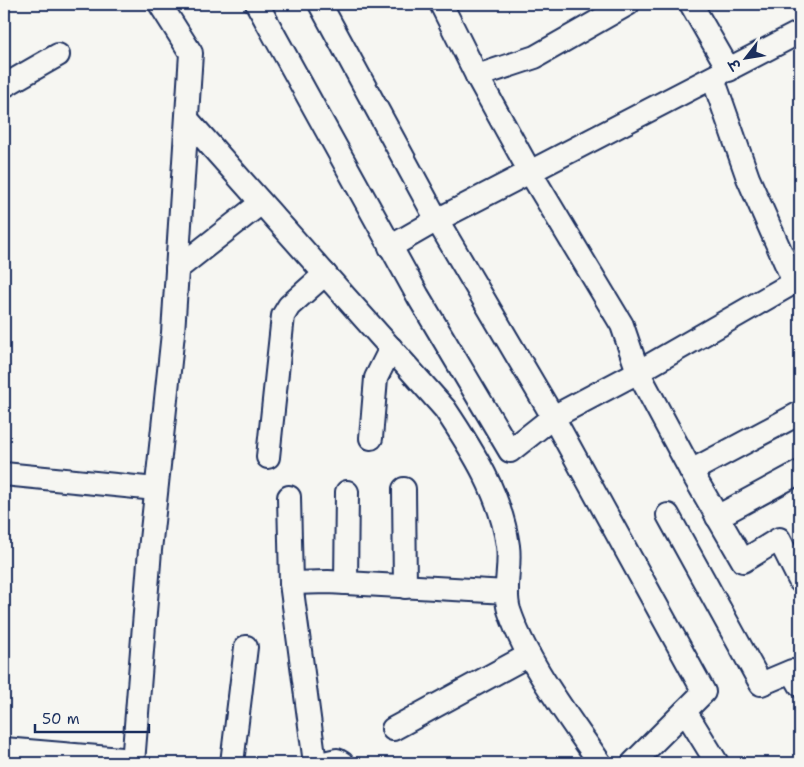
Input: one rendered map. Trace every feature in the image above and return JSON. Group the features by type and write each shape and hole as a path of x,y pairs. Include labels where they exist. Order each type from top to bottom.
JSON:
{"street":[{"path":"4,749 133,762 156,489 173,334 191,53 160,4"},
{"path":"257,4 390,247 510,451 554,417 638,372 797,281 748,178 721,74 691,4"},
{"path":"320,4 437,220 554,417 704,692 633,763"},
{"path":"440,4 530,172 622,325 638,372 691,471 743,561 779,539 800,581"},
{"path":"477,76 535,58 628,4"},
{"path":"390,247 437,220 800,32"},
{"path":"5,80 58,55"},
{"path":"187,120 445,410 482,468 500,514 508,546 508,607 513,620 529,655 600,763"},
{"path":"177,269 261,203"},
{"path":"268,457 283,316 289,306 325,274"},
{"path":"371,438 376,378 391,348"},
{"path":"691,471 800,413"},
{"path":"717,517 800,472"},
{"path":"4,474 156,489"},
{"path":"404,489 405,587"},
{"path":"346,583 347,492"},
{"path":"290,497 291,583 315,763"},
{"path":"668,515 761,684 792,671 800,685"},
{"path":"291,583 346,583 507,592"},
{"path":"232,763 246,647"},
{"path":"393,729 529,655"},
{"path":"685,711 717,763"},
{"path":"324,763 337,760 342,763"}]}
